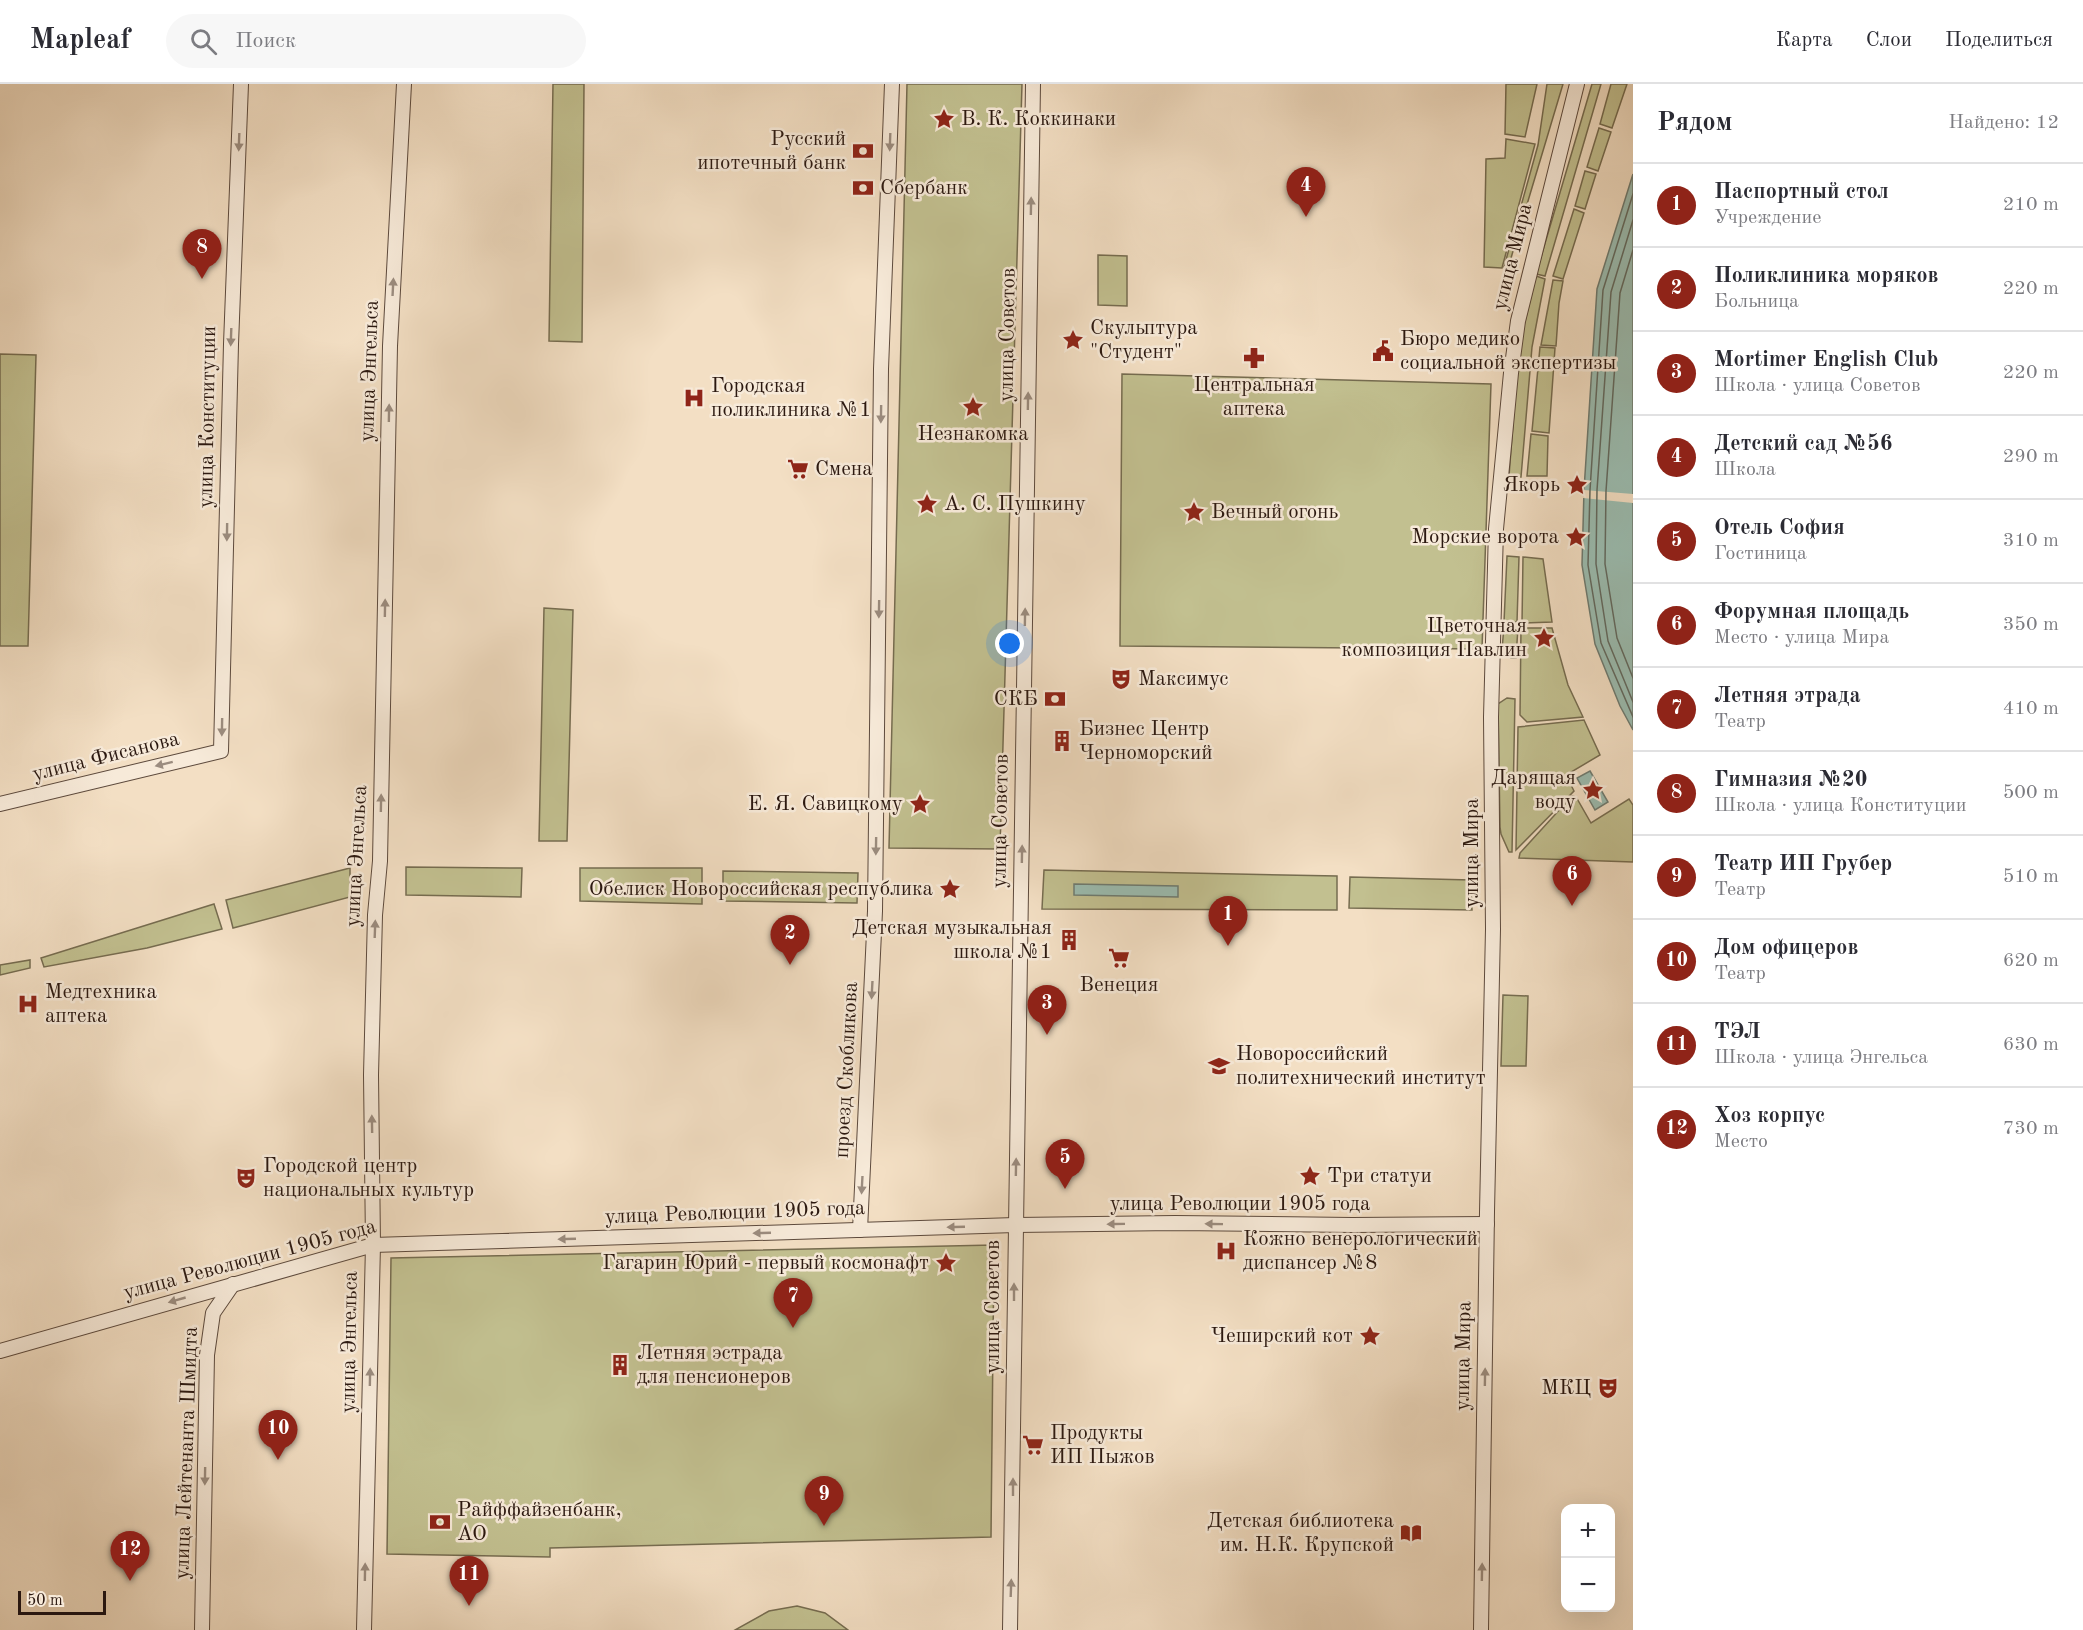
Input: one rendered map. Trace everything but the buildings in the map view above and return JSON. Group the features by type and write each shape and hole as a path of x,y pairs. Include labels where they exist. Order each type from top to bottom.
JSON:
{"street":[{"name":"улица Конституции","path":"221,751 231,333 241,84"},
{"name":"улица Энгельса","path":"364,1630 373,1245 372,1041 376,901 380,861 390,346 404,84"},
{"name":"проезд Скобликова","path":"861,1230 875,911 881,369 892,84"},
{"name":"улица Советов","path":"1010,1630 1033,84"},
{"name":"улица Мира","path":"1481,1630 1494,929 1491,717 1497,510 1518,321 1577,84"},
{"name":"улица Фисанова","path":"0,804 221,751"},
{"name":"улица Революции 1905 года","path":"0,1351 373,1245 1015,1225 1487,1224"},
{"name":"улица Лейтенанта Шмидта","path":"202,1630 207,1354 213,1313 233,1284"}],"shaded area":[{"path":"553,84 584,84 582,342 549,341"},
{"path":"907,84 1022,84 1000,849 889,848"},
{"path":"1506,84 1537,84 1525,137 1505,134"},
{"path":"1547,84 1563,84 1508,268 1504,267 1538,145"},
{"path":"1592,84 1601,84 1545,276 1536,274"},
{"path":"1611,84 1627,84 1612,128 1600,124"},
{"path":"1599,128 1611,132 1598,171 1587,167"},
{"path":"1506,139 1535,144 1502,268 1484,267 1486,159 1505,158"},
{"path":"1585,171 1596,174 1585,209 1575,206"},
{"path":"1574,209 1584,213 1563,279 1553,276"},
{"path":"1098,255 1127,256 1127,306 1098,305"},
{"path":"1536,276 1545,279 1532,347 1521,477 1509,476 1519,346"},
{"path":"1553,280 1563,281 1556,346 1541,345"},
{"path":"1540,347 1555,348 1549,433 1532,431"},
{"path":"0,354 36,355 28,646 0,646"},
{"path":"1122,374 1491,384 1482,649 1120,646"},
{"path":"1531,434 1548,436 1547,476 1527,476"},
{"path":"1507,556 1519,557 1517,622 1504,622"},
{"path":"1523,557 1543,559 1552,622 1522,623"},
{"path":"544,608 573,610 567,841 539,841"},
{"path":"1504,626 1518,627 1516,658 1511,658 1502,650"},
{"path":"1521,628 1552,628 1568,685 1583,717 1527,722 1520,715"},
{"path":"1507,698 1515,699 1512,852 1509,852 1500,827 1498,704"},
{"path":"1584,720 1600,755 1566,775 1574,791 1516,850 1518,727"},
{"path":"1572,796 1576,797 1591,823 1629,799 1633,805 1633,862 1519,858 1520,853"},
{"path":"406,867 522,868 521,897 406,895"},
{"path":"350,868 350,897 233,928 226,900"},
{"path":"580,868 702,868 702,904 580,901"},
{"path":"1044,870 1337,876 1337,910 1042,909"},
{"path":"723,871 858,873 857,903 723,901"},
{"path":"1350,877 1471,880 1472,910 1349,908"},
{"path":"214,904 222,929 147,948 44,967 41,958"},
{"path":"30,960 30,968 0,975 0,965"},
{"path":"1503,995 1528,996 1526,1066 1501,1066"},
{"path":"994,1245 991,1537 550,1548 550,1557 387,1554 391,1258"},
{"path":"797,1606 825,1613 848,1630 735,1630 769,1611"}],"water":[{"path":"1633,174 1633,730 1620,706 1595,644 1582,565 1584,490 1597,289"},
{"name":"Дарящая воду","path":"1590,771 1608,802 1595,810 1577,778"},
{"path":"1074,884 1178,886 1178,897 1074,895"}],"pier":[{"path":"1584,490 1633,494 1633,503 1583,498"}],"place":[{"name":"В. К. Коккинаки","path":"944,119"},
{"name":"Русский ипотечный банк","path":"863,151"},
{"name":"Сбербанк","path":"863,188"},
{"name":"Детский сад №56","path":"1306,217"},
{"name":"Гимназия №20","path":"202,279"},
{"name":"Скульптура \"Студент\"","path":"1073,340"},
{"name":"Бюро медико социальной экспертизы","path":"1383,351"},
{"name":"Центральная аптека","path":"1254,358"},
{"name":"Городская поликлиника №1","path":"694,398"},
{"name":"Незнакомка","path":"973,407"},
{"name":"Смена","path":"798,469"},
{"name":"Якорь","path":"1577,485"},
{"name":"А. С. Пушкину","path":"927,504"},
{"name":"Вечный огонь","path":"1194,512"},
{"name":"Морские ворота","path":"1576,537"},
{"name":"Цветочная композиция Павлин","path":"1544,638"},
{"name":"Максимус","path":"1121,679"},
{"name":"СКБ","path":"1055,699"},
{"name":"Бизнес Центр Черноморский","path":"1062,741"},
{"name":"Дарящая воду","path":"1593,790"},
{"name":"Е. Я. Савицкому","path":"920,804"},
{"name":"Обелиск Новороссийская республика","path":"950,889"},
{"name":"Форумная площадь","path":"1572,906"},
{"name":"Детская музыкальная школа №1","path":"1069,940"},
{"name":"Паспортный стол","path":"1228,946"},
{"name":"Венеция","path":"1119,958"},
{"name":"Поликлиника моряков","path":"790,965"},
{"name":"Медтехника аптека","path":"28,1004"},
{"name":"Mortimer English Club","path":"1047,1035"},
{"name":"Новороссийский политехнический институт","path":"1219,1066"},
{"name":"Три статуи","path":"1310,1176"},
{"name":"Городской центр национальных культур","path":"246,1178"},
{"name":"Отель София","path":"1065,1189"},
{"name":"Кожно венерологический диспансер №8","path":"1226,1251"},
{"name":"Гагарин Юрий - первый космонафт","path":"946,1263"},
{"name":"Летняя этрада","path":"793,1328"},
{"name":"Чеширский кот","path":"1370,1336"},
{"name":"Летняя эстрада для пенсионеров","path":"620,1365"},
{"name":"МКЦ","path":"1608,1388"},
{"name":"Продукты ИП Пыжов","path":"1033,1445"},
{"name":"Дом офицеров","path":"278,1460"},
{"name":"Райффайзенбанк, АО","path":"440,1522"},
{"name":"Театр ИП Грубер","path":"824,1526"},
{"name":"Детская библиотека им. Н.К. Крупской","path":"1411,1533"},
{"name":"Хоз корпус","path":"130,1581"},
{"name":"ТЭЛ","path":"469,1606"}]}
